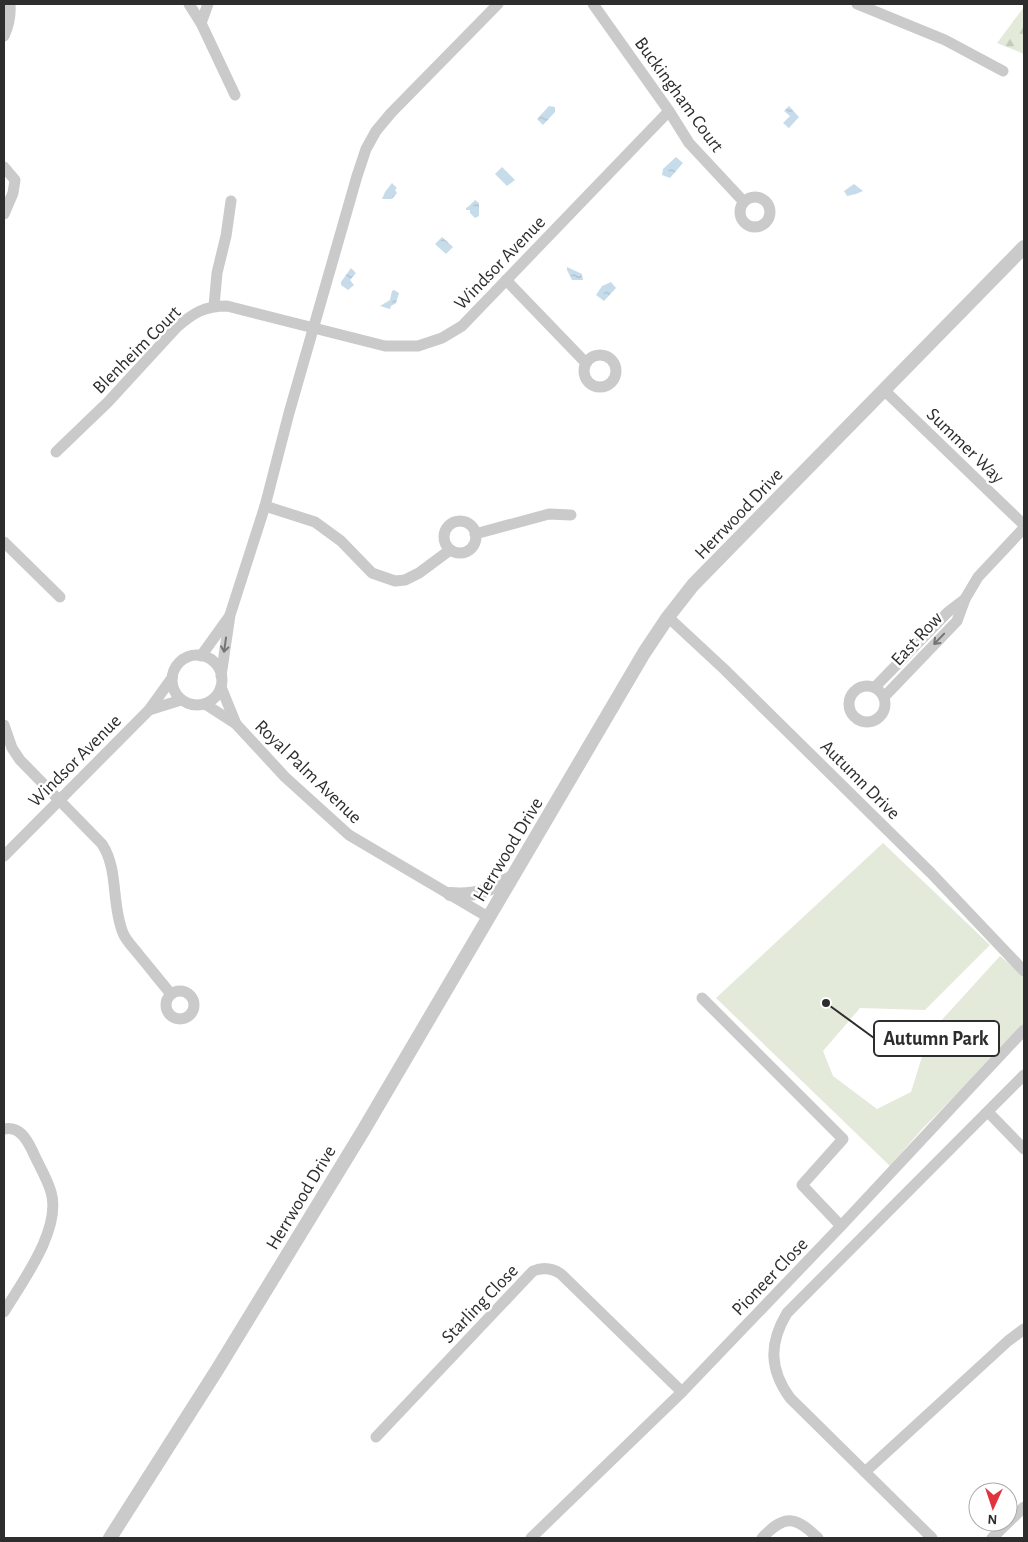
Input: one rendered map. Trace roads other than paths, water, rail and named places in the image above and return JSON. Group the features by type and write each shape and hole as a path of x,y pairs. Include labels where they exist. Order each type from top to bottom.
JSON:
{"street":[{"path":"4,36 11,15 10,4"},
{"path":"189,4 201,23 235,96"},
{"path":"201,23 208,4"},
{"path":"221,681 220,670 215,664 201,656 192,656 178,664 174,670 172,686 181,700 188,704 204,704 218,694 221,681 230,615 265,506 313,329 366,149 376,131 391,113 498,4"},
{"name":"Buckingham Court","path":"593,4 690,143 744,202"},
{"path":"857,4 945,40 1003,71"},
{"name":"Windsor Avenue","path":"313,329 385,346 418,346 442,338 462,326 669,111"},
{"path":"4,167 16,180 4,214"},
{"path":"214,306 217,273 226,236 231,201"},
{"name":"Herrwood Drive","path":"110,1538 217,1370 363,1131 644,653 668,617 693,585 1024,247"},
{"path":"506,280 586,363"},
{"name":"Blenheim Court","path":"56,452 108,402 186,318 202,309 214,306 227,306 313,329"},
{"name":"Summer Way","path":"884,390 1024,526"},
{"path":"265,506 315,522 341,541 372,573 395,581 405,580 419,573 450,550"},
{"path":"475,534 549,514 571,514"},
{"path":"464,522 473,529 475,534 474,545 466,552 461,553 450,550 444,541 445,530 453,523 464,522"},
{"name":"East Row","path":"965,599 948,612 875,688 863,686 853,693 849,704 852,715 862,722 874,721 884,713 886,707 884,697 957,621 965,599 978,578 1024,526"},
{"path":"4,542 60,596"},
{"path":"201,656 230,615"},
{"name":"Autumn Drive","path":"668,617 724,669 930,873 1024,970"},
{"name":"Windsor Avenue","path":"4,856 149,710 172,678"},
{"name":"Royal Palm Avenue","path":"221,681 236,724"},
{"path":"875,688 884,697"},
{"name":"Windsor Avenue","path":"149,710 181,700"},
{"name":"Royal Palm Avenue","path":"204,704 236,724 285,777 349,835 488,917"},
{"path":"4,725 12,748 20,760 102,844 108,853 122,932 171,994"},
{"path":"450,894 479,893 511,878"},
{"path":"702,998 843,1139 802,1185 841,1226"},
{"name":"Pioneer Close","path":"531,1538 682,1392 841,1226 1024,1030"},
{"name":"Pioneer Close","path":"932,1538 790,1398 782,1386 776,1370 773,1354 776,1336 787,1313 1024,1075"},
{"path":"988,1112 1024,1149"},
{"path":"4,1129 14,1129 26,1138 51,1193 53,1215 50,1228 33,1263 4,1312"},
{"name":"Starling Close","path":"376,1437 533,1271 540,1269 554,1269 561,1274 682,1392"},
{"path":"865,1472 1008,1341 1024,1329"},
{"path":"992,1538 1024,1507"},
{"path":"762,1538 773,1526 790,1520 798,1521 805,1525 818,1538"}],"water":[{"path":"549,106 555,107 555,112 543,125 537,119"},
{"path":"789,106 799,117 789,128 783,123 790,116 784,111"},
{"path":"676,157 683,163 670,178 662,175 663,169"},
{"path":"502,167 515,180 507,186 495,174"},
{"path":"392,183 397,188 395,190 397,193 392,199 382,199 385,192"},
{"path":"854,184 863,191 847,196 844,191"},
{"path":"475,200 479,203 479,216 475,218 470,213 470,210 466,210 466,208"},
{"path":"442,237 453,247 446,254 435,244"},
{"path":"567,267 582,274 583,280 572,280"},
{"path":"351,268 356,273 350,280 354,285 348,290 341,285 341,282"},
{"path":"611,282 616,288 604,301 596,295 602,286"},
{"path":"394,290 399,293 396,303 390,309 380,306 390,300"}],"place":[{"name":"Autumn Park","path":"826,1003"}]}
